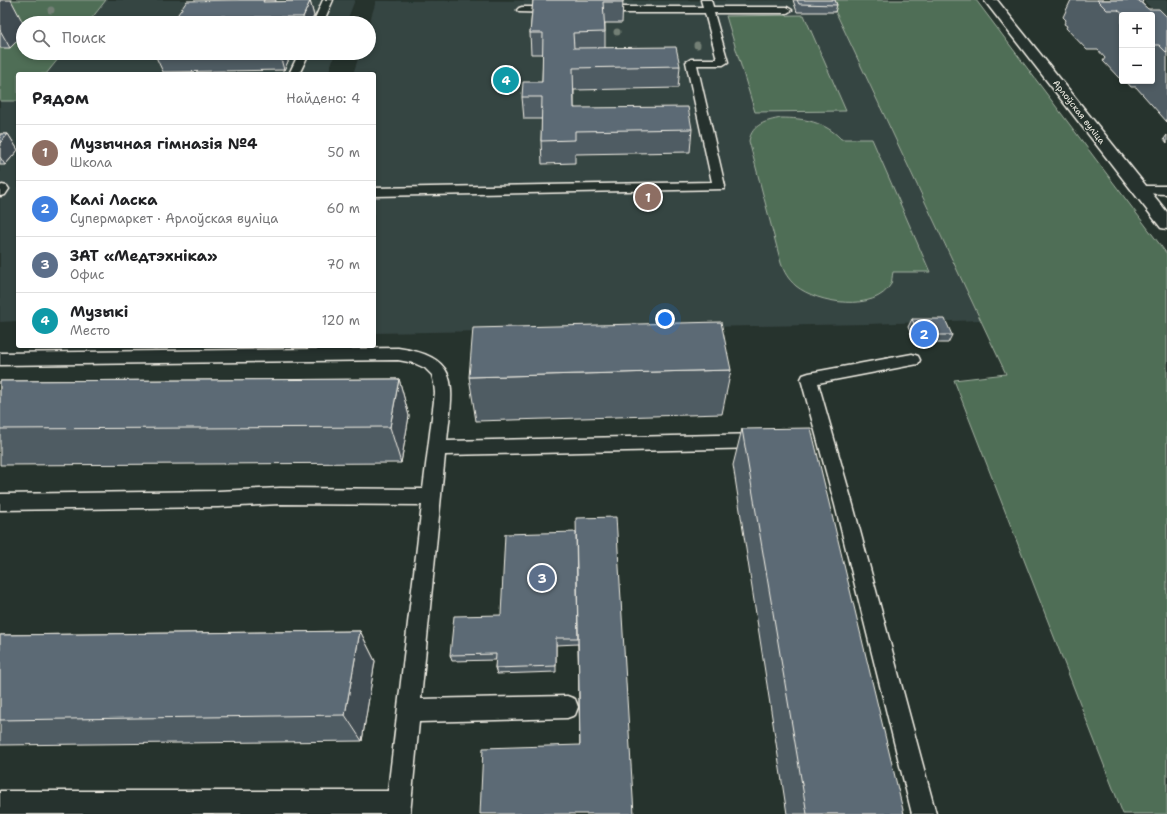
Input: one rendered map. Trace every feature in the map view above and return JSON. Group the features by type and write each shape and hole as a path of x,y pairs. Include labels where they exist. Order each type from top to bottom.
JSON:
{"street":[{"name":"Арлоўская вуліца","path":"990,0 1167,224"}],"lane":[{"path":"321,16 328,0"},
{"path":"376,192 719,186 691,62 723,62 707,5"},
{"path":"592,10 707,5 787,10"},
{"path":"522,10 561,10"},
{"path":"295,72 301,60"},
{"path":"1141,190 1167,190"},
{"path":"0,358 160,351 398,354 423,359 434,366 440,374 443,384 410,711 398,808 0,803"},
{"path":"912,360 809,379 819,440 924,814"},
{"path":"436,448 781,441"},
{"path":"0,502 218,499 280,496 431,497"},
{"path":"410,711 567,707"}],"shaded area":[{"path":"106,0 355,0 349,16 93,16"},
{"path":"830,0 980,320 868,324 376,333 376,72 354,72 358,60 376,60 376,16 371,16 376,1"},
{"path":"1143,0 1167,0 1167,23 1149,6"},
{"path":"57,60 333,60 329,72 48,72"},
{"path":"0,101 16,101 16,321 0,322"}],"green space":[{"path":"0,0 106,0 93,16 16,16 16,60 57,60 48,72 16,72 16,101 0,101"},
{"path":"830,0 976,0 1167,254 1167,814 1123,814 954,380 1006,374"},
{"path":"804,15 846,111 755,112 726,16"},
{"path":"781,118 814,122 835,133 841,139 872,139 930,272 893,272 891,284 883,293 872,299 859,302 845,302 817,297 805,292 793,283 783,269 781,263 749,141 753,131 760,124"}],"building":[{"path":"533,0 623,0 623,2 603,2 605,32 573,33 574,48 676,47 680,66 573,68 574,108 688,107 692,129 575,131 575,140 541,141 542,97 522,97 523,82 542,82 543,33 530,33"},
{"path":"797,0 835,0 837,5 799,4"},
{"path":"1097,0 1138,0 1148,9 1159,9 1167,17 1167,53 1159,45 1155,45 1155,12 1120,12 1118,10 1107,10"},
{"path":"187,1 310,1 303,16 177,16"},
{"path":"0,134 8,134 0,143"},
{"path":"912,319 945,319 952,335 919,335"},
{"path":"721,322 731,370 469,377 473,328"},
{"path":"399,379 390,427 0,429 0,381"},
{"path":"811,428 904,814 807,814 742,429"},
{"path":"616,517 634,814 480,814 483,748 580,745 576,518"},
{"path":"576,532 578,638 556,638 556,666 495,668 496,654 450,655 454,616 501,615 505,534"},
{"path":"360,631 345,715 0,720 0,635"}],"place":[{"name":"Музыкі","path":"506,80"},
{"name":"Музычная гімназія №4","path":"648,197"},
{"name":"Калі Ласка","path":"924,334"},
{"name":"ЗАТ «Медтэхніка»","path":"542,578"}]}
